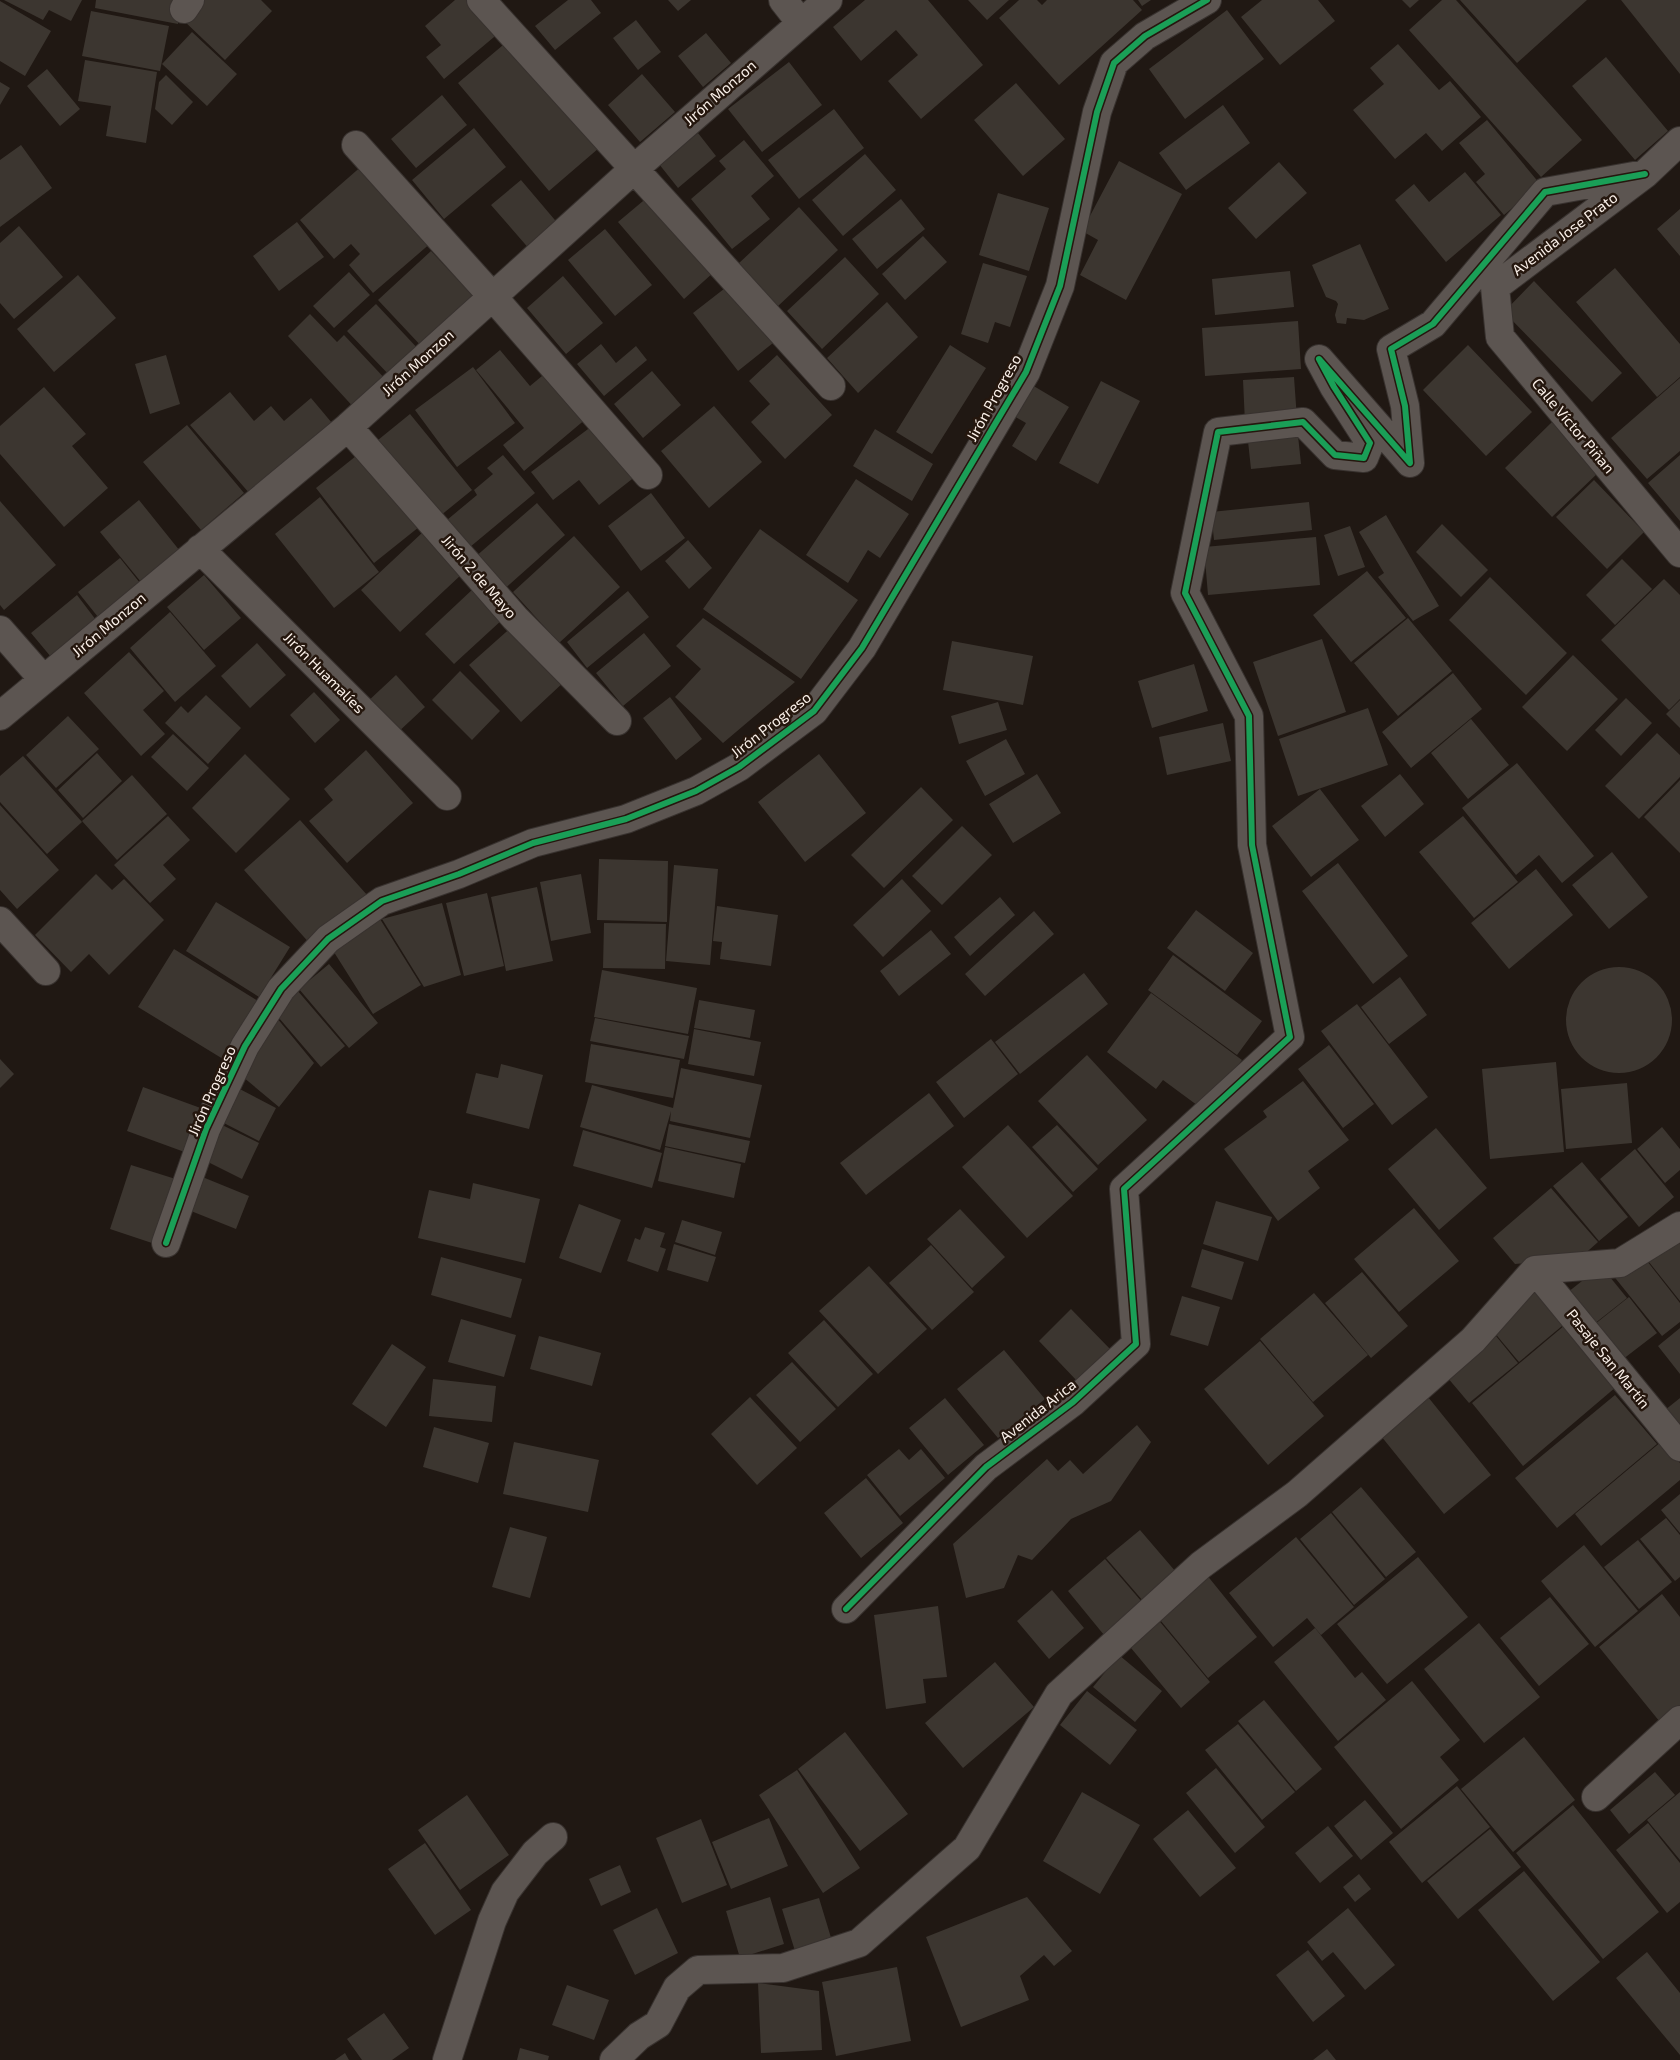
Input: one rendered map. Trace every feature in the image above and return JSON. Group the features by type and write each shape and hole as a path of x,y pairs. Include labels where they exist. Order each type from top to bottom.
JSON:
{"street":[{"path":"481,0 831,386"},
{"path":"782,0 801,23"},
{"name":"Jirón Monzon","path":"0,716 348,428 634,169 828,0"},
{"name":"Jirón Progreso","path":"166,1243 206,1130 245,1046 281,989 328,939 382,901 459,874 533,843 626,819 696,792 739,767 814,711 862,648 1026,372 1060,286 1097,112 1114,63 1145,36 1207,0"},
{"name":"Avenida Jose Prato","path":"1495,287 1645,174 1680,142"},
{"path":"356,145 492,296 648,475"},
{"name":"Avenida Arica","path":"846,1609 986,1467 1073,1402 1136,1344 1124,1189 1290,1037 1252,845 1249,716 1185,593 1218,432 1303,422 1335,455 1364,458 1370,444 1334,387 1319,359 1410,463 1405,406 1391,349 1433,324 1545,192 1645,174"},
{"name":"Calle Víctor Piñan","path":"1495,287 1500,337 1680,553"},
{"name":"Jirón 2 de Mayo","path":"348,428 515,618 617,721"},
{"name":"Jirón Huamalíes","path":"200,549 448,796"},
{"path":"0,630 43,679"},
{"path":"0,921 46,971"},
{"path":"614,2060 639,2036 658,2024 677,1988 698,1970 783,1968 859,1943 967,1848 1059,1694 1201,1565 1297,1494 1466,1347 1535,1270 1620,1263 1680,1226"},
{"name":"Pasaje San Martín","path":"1535,1270 1680,1447"},
{"path":"1596,1797 1680,1720"},
{"path":"447,2060 492,1921 505,1892 535,1853 553,1837"}],"building":[{"path":"4,0 82,0 71,21 49,10 43,20"},
{"path":"96,0 183,0 178,24 95,8"},
{"path":"200,0 261,0 272,11 225,60 182,19"},
{"path":"455,0 473,0 500,32 444,79 426,57 441,45 425,26"},
{"path":"568,0 591,0 601,13 555,50 535,26"},
{"path":"668,0 691,0 678,11"},
{"path":"865,0 928,0 983,65 921,119 888,81 918,55 896,30 861,61 833,27"},
{"path":"968,0 1009,0 987,20"},
{"path":"1019,0 1037,0 1042,5 1047,0 1133,0 1142,10 1059,85 999,18"},
{"path":"1138,0 1151,0 1142,6"},
{"path":"1262,0 1318,0 1335,21 1280,65 1241,17"},
{"path":"1402,0 1419,0 1410,8"},
{"path":"1442,0 1456,0 1582,140 1541,177 1409,30"},
{"path":"1460,0 1587,0 1517,63"},
{"path":"1621,0 1680,0 1680,74"},
{"path":"0,1 51,31 25,76 0,61"},
{"path":"1227,10 1264,59 1185,119 1149,69"},
{"path":"91,11 169,26 160,71 82,56"},
{"path":"636,20 661,52 638,70 613,38"},
{"path":"192,32 237,74 207,106 162,64"},
{"path":"706,33 731,63 703,87 678,56"},
{"path":"509,40 599,148 549,191 458,83"},
{"path":"1398,44 1439,90 1450,81 1481,117 1442,151 1426,133 1395,159 1353,110 1384,84 1370,68"},
{"path":"1606,57 1668,131 1635,160 1572,86"},
{"path":"85,60 157,72 146,143 106,136 111,106 78,101"},
{"path":"789,62 822,105 762,152 728,109"},
{"path":"47,69 80,109 60,126 27,86"},
{"path":"642,74 675,112 640,142 608,105"},
{"path":"166,75 193,102 172,125 155,109 159,82"},
{"path":"0,82 10,88 0,105"},
{"path":"1016,83 1065,139 1023,176 974,120"},
{"path":"442,95 467,125 416,168 391,139"},
{"path":"1223,105 1250,143 1186,190 1159,153"},
{"path":"834,109 864,148 799,199 768,160"},
{"path":"1487,120 1540,184 1504,215 1476,182 1485,174 1459,143"},
{"path":"474,128 506,167 444,219 412,180"},
{"path":"698,133 716,156 678,188 659,164"},
{"path":"744,140 774,176 751,196 770,219 732,249 691,199 726,169 719,161"},
{"path":"21,145 52,188 0,227 0,160"},
{"path":"865,154 896,190 843,236 812,200"},
{"path":"1119,161 1182,194 1126,300 1080,275 1098,240 1082,231"},
{"path":"1279,162 1307,193 1256,239 1228,208"},
{"path":"364,164 432,242 373,293 349,265 360,254 351,244 334,259 300,220"},
{"path":"1465,172 1501,215 1446,262 1395,200 1414,184 1429,202"},
{"path":"521,180 560,226 531,251 491,205"},
{"path":"998,193 1049,208 1029,271 979,255"},
{"path":"649,196 714,272 684,299 618,222"},
{"path":"901,199 925,229 877,269 852,239"},
{"path":"799,207 838,250 777,307 738,264"},
{"path":"1680,209 1680,256 1657,229"},
{"path":"297,222 324,257 279,291 253,256"},
{"path":"19,226 63,277 14,319 0,303 0,243"},
{"path":"605,229 652,285 615,316 568,260"},
{"path":"923,236 947,262 905,300 882,274"},
{"path":"1360,244 1389,309 1364,320 1347,318 1346,324 1337,323 1335,315 1338,304 1336,301 1326,297 1312,265"},
{"path":"431,251 476,299 424,349 378,300"},
{"path":"845,257 879,294 822,349 787,311"},
{"path":"983,263 1027,276 1010,327 995,322 988,343 961,334"},
{"path":"1615,268 1680,344 1680,377 1657,397 1576,302"},
{"path":"1290,271 1294,307 1215,315 1212,279"},
{"path":"349,272 370,295 334,328 313,306"},
{"path":"78,275 116,318 54,372 17,329"},
{"path":"563,276 603,323 566,354 527,308"},
{"path":"1534,281 1622,373 1592,402 1504,312"},
{"path":"729,285 773,343 738,371 693,313"},
{"path":"887,302 918,337 858,393 827,358"},
{"path":"376,304 421,352 393,379 347,331"},
{"path":"310,314 337,342 344,335 389,383 358,412 288,336"},
{"path":"1298,321 1301,369 1205,376 1202,328"},
{"path":"601,344 616,363 636,346 647,360 604,396 577,364"},
{"path":"950,345 986,368 932,454 896,432"},
{"path":"1468,345 1532,412 1486,456 1423,390"},
{"path":"500,350 530,386 548,371 587,418 524,471 503,445 524,428 476,370"},
{"path":"166,355 180,404 150,414 135,364"},
{"path":"777,355 832,415 785,459 751,422 770,404 749,381"},
{"path":"473,367 515,423 457,467 415,410"},
{"path":"652,371 681,405 643,438 614,404"},
{"path":"1294,377 1297,419 1245,423 1243,380"},
{"path":"1680,378 1680,451 1647,479 1611,438"},
{"path":"1101,381 1140,401 1098,484 1059,463"},
{"path":"1032,385 1069,407 1036,461 1012,446 1026,423 1014,416"},
{"path":"44,387 86,434 72,446 108,488 64,527 0,454 0,426"},
{"path":"230,392 254,421 271,406 284,421 311,398 332,423 250,494 190,425"},
{"path":"714,406 762,462 709,508 661,451"},
{"path":"410,414 472,490 440,516 378,440"},
{"path":"1552,422 1600,471 1552,517 1505,468"},
{"path":"596,423 636,476 599,505 579,480 553,500 531,472"},
{"path":"187,425 244,493 201,530 143,462"},
{"path":"1297,426 1301,464 1251,469 1247,432"},
{"path":"875,429 933,464 912,501 853,466"},
{"path":"361,452 419,527 374,563 316,488"},
{"path":"503,455 535,493 470,547 447,520 477,495 474,490 493,474 487,468"},
{"path":"1680,455 1680,521 1648,483"},
{"path":"856,479 909,514 880,558 868,550 848,583 806,555"},
{"path":"1594,480 1644,532 1607,569 1556,517"},
{"path":"651,493 685,538 641,571 608,526"},
{"path":"320,497 379,572 334,608 275,534"},
{"path":"139,500 180,551 141,582 100,532"},
{"path":"0,501 56,565 4,610 0,605"},
{"path":"1309,502 1312,530 1214,540 1211,512"},
{"path":"537,503 565,535 502,591 474,558"},
{"path":"1386,515 1439,606 1413,621 1378,577 1384,573 1359,532"},
{"path":"1442,524 1488,570 1461,597 1416,552"},
{"path":"1350,526 1365,567 1338,576 1324,535"},
{"path":"760,529 858,600 801,679 703,609"},
{"path":"423,532 462,574 400,632 361,590"},
{"path":"574,536 620,587 559,643 513,592"},
{"path":"1316,537 1320,585 1208,595 1204,547"},
{"path":"688,540 712,568 689,589 665,561"},
{"path":"120,558 140,583 98,617 78,592"},
{"path":"1622,559 1652,589 1615,625 1586,595"},
{"path":"1367,571 1406,618 1351,662 1313,615"},
{"path":"204,575 241,618 204,650 167,607"},
{"path":"1490,577 1567,653 1526,695 1449,620"},
{"path":"1664,579 1680,595 1680,699 1669,710 1601,640"},
{"path":"474,588 503,619 454,664 425,634"},
{"path":"628,591 649,617 587,668 567,642"},
{"path":"77,595 96,620 51,657 31,633"},
{"path":"170,612 216,666 175,702 130,648"},
{"path":"703,618 795,682 723,743 675,697 701,669 676,646"},
{"path":"1408,618 1452,671 1398,716 1354,663"},
{"path":"514,625 565,681 521,722 469,665"},
{"path":"644,633 671,666 623,706 596,673"},
{"path":"1322,639 1346,712 1278,736 1253,662"},
{"path":"952,641 1033,656 1023,705 943,690"},
{"path":"257,643 286,675 250,708 221,676"},
{"path":"129,652 164,691 143,710 165,734 141,756 84,693"},
{"path":"1573,655 1618,699 1567,751 1522,707"},
{"path":"1194,664 1208,711 1152,728 1138,681"},
{"path":"460,671 500,711 472,740 432,700"},
{"path":"1453,673 1482,709 1411,768 1382,732"},
{"path":"396,675 425,707 395,735 366,703"},
{"path":"314,692 340,720 315,743 290,715"},
{"path":"206,695 241,728 208,764 165,723 181,706 188,713"},
{"path":"670,697 702,739 676,760 643,718"},
{"path":"1626,698 1652,723 1621,756 1595,730"},
{"path":"1680,700 1680,728 1666,714"},
{"path":"998,702 1007,730 959,744 951,716"},
{"path":"1368,708 1388,765 1298,796 1279,739"},
{"path":"68,716 99,749 56,788 26,755"},
{"path":"1471,719 1509,765 1468,799 1431,753"},
{"path":"1223,723 1231,761 1167,775 1159,737"},
{"path":"1657,733 1680,755 1680,777 1639,819 1605,786"},
{"path":"173,734 209,768 187,791 151,757"},
{"path":"1006,739 1025,774 985,796 966,761"},
{"path":"366,750 413,803 347,863 309,821 333,800 324,789"},
{"path":"97,753 122,781 83,818 58,790"},
{"path":"245,754 290,799 236,853 192,808"},
{"path":"819,754 866,813 805,862 758,802"},
{"path":"23,756 82,822 47,854 0,802 0,776"},
{"path":"1517,763 1594,856 1562,883 1539,855 1516,875 1462,808"},
{"path":"1037,774 1061,813 1013,843 989,804"},
{"path":"1400,774 1424,804 1385,837 1361,806"},
{"path":"132,775 167,814 117,860 82,821"},
{"path":"1680,780 1680,853 1644,817"},
{"path":"921,787 953,820 884,888 851,855"},
{"path":"1320,789 1359,840 1311,877 1272,826"},
{"path":"0,805 59,870 17,909 0,890"},
{"path":"168,816 190,840 163,865 176,879 150,903 114,865"},
{"path":"1463,816 1518,882 1474,918 1419,852"},
{"path":"300,820 368,896 312,946 244,870"},
{"path":"962,826 992,855 942,905 912,876"},
{"path":"1612,852 1648,897 1609,929 1572,885"},
{"path":"599,859 668,861 667,922 597,920"},
{"path":"1338,863 1408,956 1373,984 1302,891"},
{"path":"674,865 718,869 710,965 666,961"},
{"path":"1536,869 1573,915 1509,969 1471,923"},
{"path":"96,874 112,890 124,879 164,920 109,975 89,954 71,972 35,935"},
{"path":"581,874 591,933 551,941 540,882"},
{"path":"902,879 931,911 883,957 853,925"},
{"path":"537,887 553,961 506,971 491,897"},
{"path":"487,893 504,966 464,976 446,903"},
{"path":"1000,897 1015,915 970,956 954,937"},
{"path":"216,902 290,947 259,997 186,951"},
{"path":"442,903 461,975 424,987 382,919"},
{"path":"717,906 778,915 771,966 720,959 722,942 713,941"},
{"path":"1196,910 1253,953 1225,991 1167,948"},
{"path":"1034,911 1054,934 985,996 965,974"},
{"path":"380,919 421,985 373,1014 332,949"},
{"path":"604,923 666,924 665,969 603,968"},
{"path":"931,930 951,954 899,996 880,971"},
{"path":"174,949 258,1001 223,1059 138,1007"},
{"path":"1173,955 1262,1021 1237,1055 1148,990"},
{"path":"329,964 378,1023 349,1048 299,989"},
{"path":"1619,967 1639,971 1656,983 1668,1000 1672,1020 1668,1040 1656,1057 1639,1069 1619,1073 1599,1069 1582,1057 1570,1040 1566,1020 1570,1000 1582,983 1599,971"},
{"path":"602,970 697,988 688,1034 594,1017"},
{"path":"1084,973 1108,1004 1020,1074 995,1042"},
{"path":"1400,977 1427,1015 1389,1044 1361,1007"},
{"path":"297,990 345,1046 321,1067 273,1011"},
{"path":"1151,993 1242,1060 1205,1111 1163,1080 1156,1089 1107,1052"},
{"path":"699,1000 755,1010 750,1038 694,1028"},
{"path":"1357,1004 1428,1097 1392,1125 1321,1031"},
{"path":"272,1012 314,1063 279,1107 237,1072"},
{"path":"595,1018 689,1036 684,1059 590,1041"},
{"path":"694,1029 761,1042 754,1076 688,1064"},
{"path":"991,1039 1018,1074 964,1118 936,1082"},
{"path":"591,1044 680,1060 673,1098 585,1082"},
{"path":"1329,1045 1374,1104 1343,1128 1298,1069"},
{"path":"1087,1055 1147,1120 1098,1165 1038,1101"},
{"path":"0,1059 14,1074 0,1088"},
{"path":"1556,1062 1564,1152 1490,1159 1482,1069"},
{"path":"501,1064 543,1075 529,1129 466,1113 476,1073 498,1078"},
{"path":"681,1068 762,1085 750,1138 670,1121 671,1111 660,1150 580,1127 592,1085 673,1108"},
{"path":"1303,1081 1349,1140 1308,1171 1320,1188 1278,1221 1224,1149 1267,1117 1263,1111"},
{"path":"1627,1083 1632,1143 1566,1149 1561,1089"},
{"path":"234,1086 276,1108 259,1141 216,1119"},
{"path":"143,1087 206,1110 190,1154 127,1131"},
{"path":"929,1093 954,1126 866,1195 840,1163"},
{"path":"216,1122 259,1143 242,1179 198,1157"},
{"path":"669,1124 750,1141 745,1163 665,1146"},
{"path":"1008,1125 1073,1196 1027,1238 962,1167"},
{"path":"1057,1125 1098,1169 1073,1192 1032,1147"},
{"path":"1662,1127 1680,1149 1680,1170 1665,1183 1637,1149"},
{"path":"1436,1128 1487,1188 1439,1230 1388,1169"},
{"path":"583,1130 662,1153 652,1188 573,1166"},
{"path":"665,1147 741,1164 734,1198 658,1181"},
{"path":"1635,1149 1674,1197 1639,1227 1600,1179"},
{"path":"1582,1162 1628,1217 1599,1241 1553,1186"},
{"path":"131,1165 182,1181 161,1246 110,1229"},
{"path":"200,1176 249,1196 236,1229 186,1209"},
{"path":"473,1183 540,1199 525,1263 418,1238 429,1190 470,1199"},
{"path":"1551,1188 1598,1242 1580,1258 1515,1264 1493,1238"},
{"path":"1216,1201 1272,1217 1258,1261 1203,1244"},
{"path":"579,1204 621,1220 601,1273 559,1258"},
{"path":"1414,1208 1459,1261 1399,1312 1354,1259"},
{"path":"960,1209 1005,1257 972,1288 927,1239"},
{"path":"682,1220 722,1232 715,1255 675,1242"},
{"path":"645,1227 665,1233 660,1247 666,1249 658,1272 627,1261 635,1238 640,1240"},
{"path":"1680,1229 1680,1301 1645,1257"},
{"path":"674,1244 716,1257 708,1282 667,1270"},
{"path":"931,1245 974,1292 932,1330 889,1283"},
{"path":"1202,1249 1244,1262 1232,1300 1191,1287"},
{"path":"1640,1252 1680,1303 1680,1322 1662,1336 1612,1274"},
{"path":"441,1257 522,1279 511,1318 431,1295"},
{"path":"869,1266 927,1329 878,1374 819,1311"},
{"path":"1601,1266 1627,1298 1589,1328 1563,1296"},
{"path":"1362,1272 1408,1326 1371,1358 1325,1303"},
{"path":"1537,1284 1568,1321 1519,1362 1488,1325"},
{"path":"1314,1293 1368,1355 1313,1402 1260,1339"},
{"path":"1182,1296 1220,1307 1208,1346 1170,1335"},
{"path":"1629,1297 1657,1333 1618,1363 1590,1328"},
{"path":"1071,1309 1111,1350 1078,1382 1039,1341"},
{"path":"461,1319 516,1335 504,1377 448,1362"},
{"path":"824,1320 873,1374 838,1407 788,1353"},
{"path":"1565,1325 1616,1387 1523,1466 1472,1403"},
{"path":"1680,1328 1680,1374 1658,1346"},
{"path":"539,1336 601,1353 592,1386 530,1369"},
{"path":"1496,1336 1518,1363 1469,1403 1447,1377"},
{"path":"1260,1341 1324,1416 1268,1465 1204,1389"},
{"path":"392,1344 426,1367 386,1427 352,1404"},
{"path":"1004,1350 1045,1399 998,1438 957,1389"},
{"path":"792,1362 836,1409 800,1442 756,1395"},
{"path":"433,1379 496,1386 492,1422 429,1416"},
{"path":"1615,1395 1657,1444 1557,1528 1515,1478"},
{"path":"750,1397 797,1448 757,1485 711,1434"},
{"path":"1428,1397 1491,1475 1444,1514 1381,1436"},
{"path":"945,1398 984,1445 948,1475 909,1428"},
{"path":"1680,1398 1680,1429 1665,1410"},
{"path":"1137,1425 1151,1442 1111,1501 1071,1519 1032,1560 1018,1555 1004,1588 966,1598 953,1544 1047,1459 1058,1471 1070,1460 1083,1474"},
{"path":"434,1427 489,1443 478,1483 423,1467"},
{"path":"1662,1441 1680,1463 1680,1480 1601,1546 1575,1514"},
{"path":"514,1442 599,1460 588,1512 503,1494"},
{"path":"899,1449 909,1460 921,1449 945,1478 900,1516 867,1475"},
{"path":"866,1478 903,1523 861,1558 824,1513"},
{"path":"1361,1487 1416,1552 1386,1577 1332,1512"},
{"path":"1680,1494 1680,1533 1661,1510"},
{"path":"1331,1513 1385,1579 1354,1605 1300,1539"},
{"path":"1666,1518 1680,1535 1680,1577 1675,1581 1640,1539"},
{"path":"510,1527 547,1537 530,1598 492,1587"},
{"path":"1140,1530 1176,1572 1143,1601 1106,1558"},
{"path":"1296,1537 1354,1607 1321,1635 1307,1618 1273,1647 1229,1593"},
{"path":"1638,1540 1672,1582 1639,1609 1604,1567"},
{"path":"1584,1545 1638,1611 1595,1647 1541,1581"},
{"path":"1418,1557 1468,1617 1387,1684 1337,1624"},
{"path":"1105,1559 1142,1602 1104,1635 1068,1591"},
{"path":"1206,1574 1257,1637 1208,1678 1156,1615"},
{"path":"1052,1590 1084,1628 1049,1659 1017,1621"},
{"path":"1662,1594 1680,1617 1680,1705 1660,1722 1599,1647"},
{"path":"1550,1597 1589,1644 1539,1686 1500,1638"},
{"path":"938,1606 947,1677 923,1679 926,1703 886,1709 874,1615"},
{"path":"1156,1617 1210,1682 1181,1708 1126,1642"},
{"path":"1479,1623 1540,1697 1484,1743 1424,1669"},
{"path":"1315,1628 1355,1678 1362,1672 1386,1700 1338,1741 1274,1662"},
{"path":"1119,1655 1162,1691 1135,1722 1093,1687"},
{"path":"995,1662 1034,1707 963,1768 925,1723"},
{"path":"1412,1681 1460,1740 1440,1757 1459,1780 1401,1829 1334,1747"},
{"path":"1087,1691 1137,1730 1110,1765 1060,1725"},
{"path":"1264,1700 1322,1769 1296,1791 1238,1721"},
{"path":"1238,1724 1295,1792 1262,1820 1205,1750"},
{"path":"845,1732 908,1814 860,1851 798,1769"},
{"path":"1524,1737 1575,1800 1513,1852 1461,1789"},
{"path":"1216,1768 1265,1827 1235,1853 1186,1793"},
{"path":"797,1770 860,1868 823,1893 759,1795"},
{"path":"1655,1772 1675,1795 1629,1834 1610,1810"},
{"path":"1457,1786 1490,1827 1422,1883 1389,1842"},
{"path":"1082,1792 1140,1825 1100,1894 1043,1861"},
{"path":"1680,1792 1680,1860 1647,1820"},
{"path":"467,1795 509,1855 460,1890 418,1830"},
{"path":"1365,1800 1393,1833 1361,1860 1334,1826"},
{"path":"1573,1805 1659,1912 1603,1959 1516,1853"},
{"path":"1188,1810 1236,1868 1200,1897 1153,1839"},
{"path":"769,1818 788,1866 731,1889 712,1842"},
{"path":"701,1819 727,1885 682,1903 656,1838"},
{"path":"1648,1823 1680,1863 1680,1902 1667,1913 1616,1850"},
{"path":"1328,1826 1353,1856 1320,1883 1295,1853"},
{"path":"1490,1829 1521,1867 1458,1919 1427,1881"},
{"path":"425,1843 471,1910 435,1935 388,1869"},
{"path":"620,1865 631,1892 601,1906 589,1879"},
{"path":"1524,1871 1600,1962 1553,2001 1478,1910"},
{"path":"1359,1874 1371,1889 1355,1902 1343,1887"},
{"path":"770,1897 784,1944 740,1958 726,1911"},
{"path":"1027,1897 1072,1951 1054,1966 1044,1955 1020,1976 1029,2000 961,2027 926,1937"},
{"path":"819,1898 832,1941 795,1951 782,1909"},
{"path":"657,1908 678,1953 635,1975 613,1930"},
{"path":"1348,1908 1395,1965 1365,1990 1333,1952 1322,1961 1307,1942"},
{"path":"1308,1950 1345,1996 1313,2022 1276,1975"},
{"path":"1647,1952 1680,1993 1680,2055 1616,1978"},
{"path":"897,1967 911,2041 836,2056 822,1982"},
{"path":"758,1983 819,1991 822,2050 761,2053"},
{"path":"567,1985 609,2000 594,2040 552,2025"},
{"path":"384,2013 409,2048 392,2060 362,2060 347,2039"},
{"path":"520,2048 549,2056 548,2060 517,2060"},
{"path":"1327,2049 1336,2060 1313,2060"},
{"path":"345,2053 349,2060 335,2060"}],"cycle path":[{"path":"166,1243 206,1129 245,1046 281,989 328,939 382,901 459,874 533,843 626,819 696,791 739,767 814,711 862,648 1026,372 1060,286 1097,112 1114,63 1145,36 1207,0"},
{"path":"846,1609 986,1467 1073,1402 1136,1344 1124,1189 1290,1037 1252,845 1249,716 1185,593 1218,432 1303,422 1335,455 1364,458 1370,443 1334,387 1319,359 1410,463 1405,406 1391,349 1433,324 1545,192 1645,174"}]}
